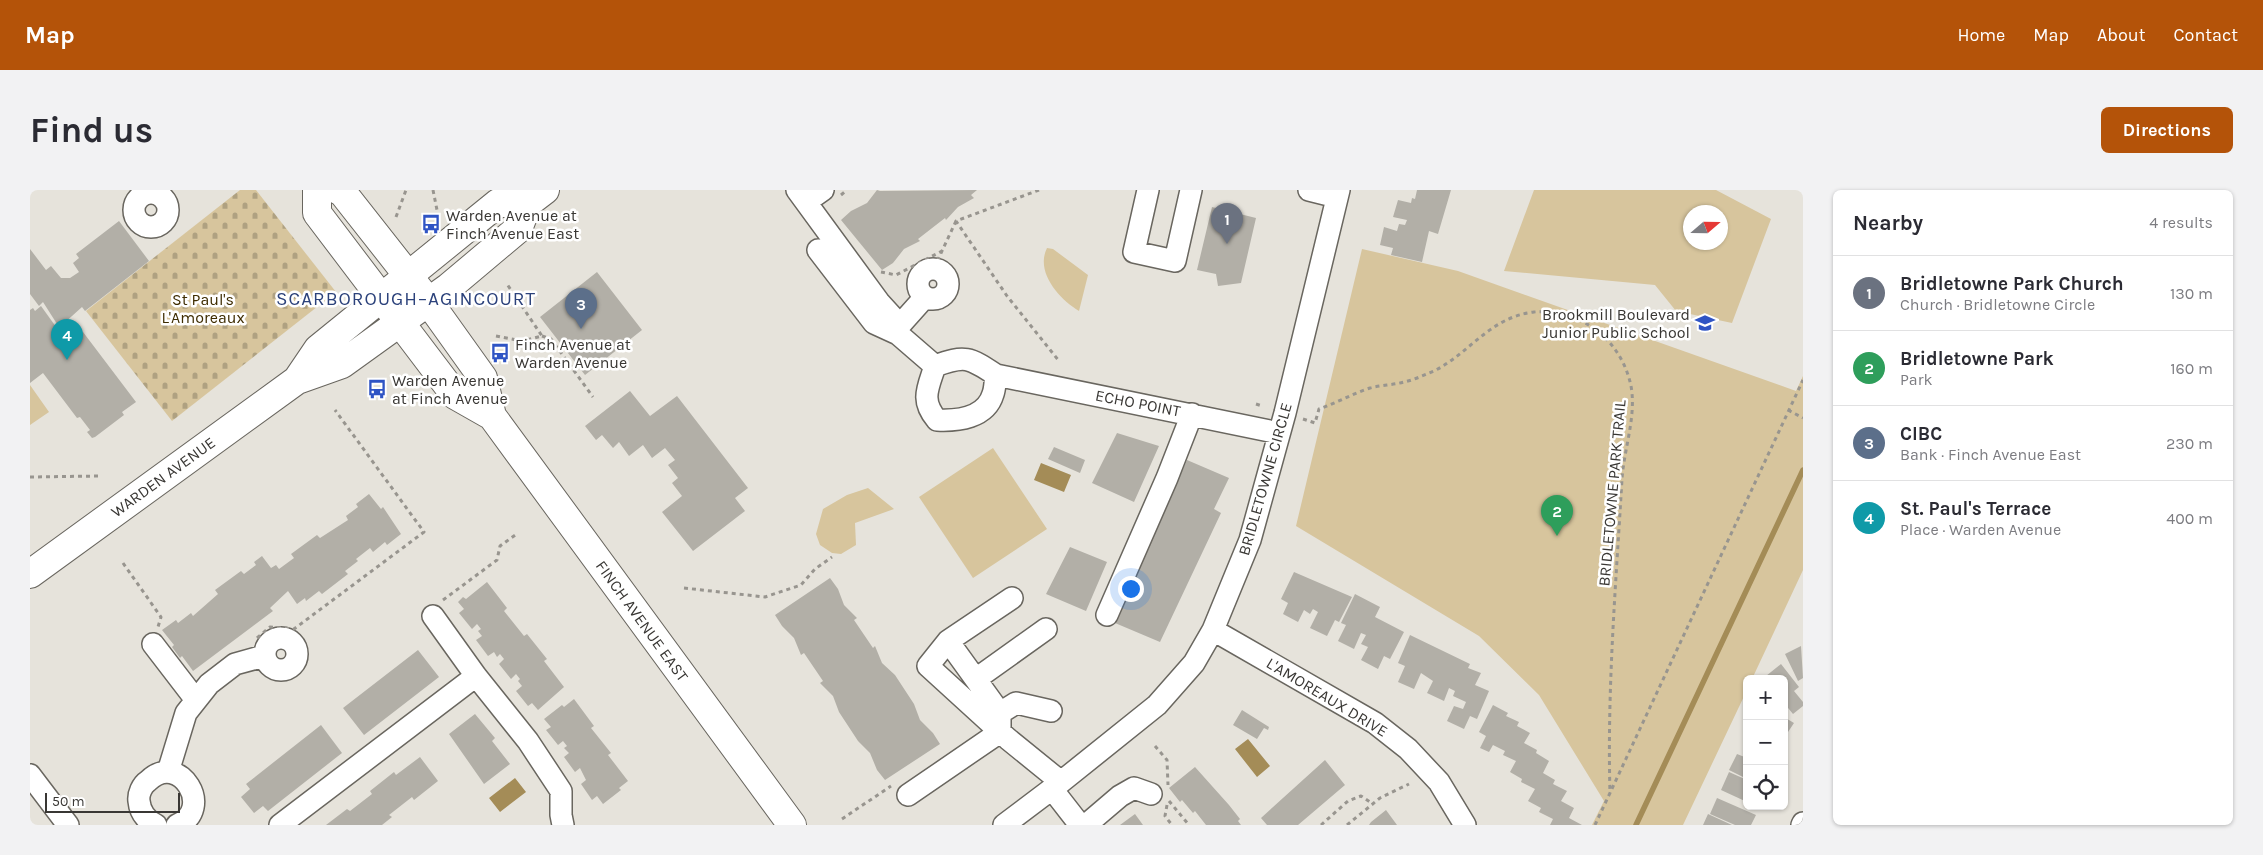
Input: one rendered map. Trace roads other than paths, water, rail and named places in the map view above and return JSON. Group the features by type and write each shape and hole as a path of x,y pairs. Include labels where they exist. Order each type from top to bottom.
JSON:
{"main road":[{"name":"FINCH AVENUE EAST","path":"317,190 317,213 455,395 492,416"},
{"name":"FINCH AVENUE EAST","path":"338,190 343,192 428,301 483,378 492,416 792,825"},
{"name":"WARDEN AVENUE","path":"297,380 318,349 498,203 536,197"},
{"name":"WARDEN AVENUE","path":"30,574 297,380 342,364 449,287 518,229 536,197"}],"street":[{"path":"1148,190 1134,252 1175,262 1191,190"},
{"path":"1309,190 1338,194"},
{"name":"BRIDLETOWNE CIRCLE","path":"1004,825 1056,786 1156,704 1194,663 1213,630 1250,540 1279,433 1338,194"},
{"path":"815,196 879,302 899,330 935,366 926,398 929,410 937,420 959,421 982,411 993,396 996,375"},
{"path":"818,250 874,323 899,330"},
{"path":"899,330 925,297 919,289 918,279 924,271 934,268"},
{"name":"ECHO POINT","path":"935,366 957,358 976,362 996,375 1279,433"},
{"path":"1107,615 1167,478 1192,414"},
{"path":"1012,598 948,641 928,666 1000,723 1056,786 1080,825"},
{"path":"433,616 476,676 528,741 561,791 558,822"},
{"path":"976,679 1046,629"},
{"name":"L'AMOREAUX DRIVE","path":"1213,630 1375,723 1408,748 1439,782 1465,825"},
{"path":"948,641 976,679 1000,723"},
{"path":"153,644 196,700"},
{"path":"168,772 186,713 209,684 260,647"},
{"path":"280,825 476,676"},
{"path":"908,795 1000,723 1016,704 1051,711"},
{"path":"142,821 139,799 143,785 154,775 168,772 181,776 190,786 194,800 191,813 180,824"},
{"path":"30,775 68,825"},
{"path":"1086,825 1120,796 1134,788 1160,798"}],"waterway":[{"path":"1636,825 1803,470"}],"place":[{"name":"Warden Avenue at Finch Avenue East","path":"431,224"},
{"name":"Bridletowne Park Church","path":"1227,244"},
{"name":"Brookmill Boulevard Junior Public School","path":"1705,323"},
{"name":"CIBC","path":"581,329"},
{"name":"Finch Avenue at Warden Avenue","path":"500,353"},
{"name":"St. Paul's Terrace","path":"67,360"},
{"name":"Warden Avenue at Finch Avenue","path":"377,389"},
{"name":"Bridletowne Park","path":"1557,536"}],"district":[{"name":"SCARBOROUGH–AGINCOURT","path":"406,299"}],"park label":[{"name":"St Paul's L'Amoreaux","path":"203,308"}]}
